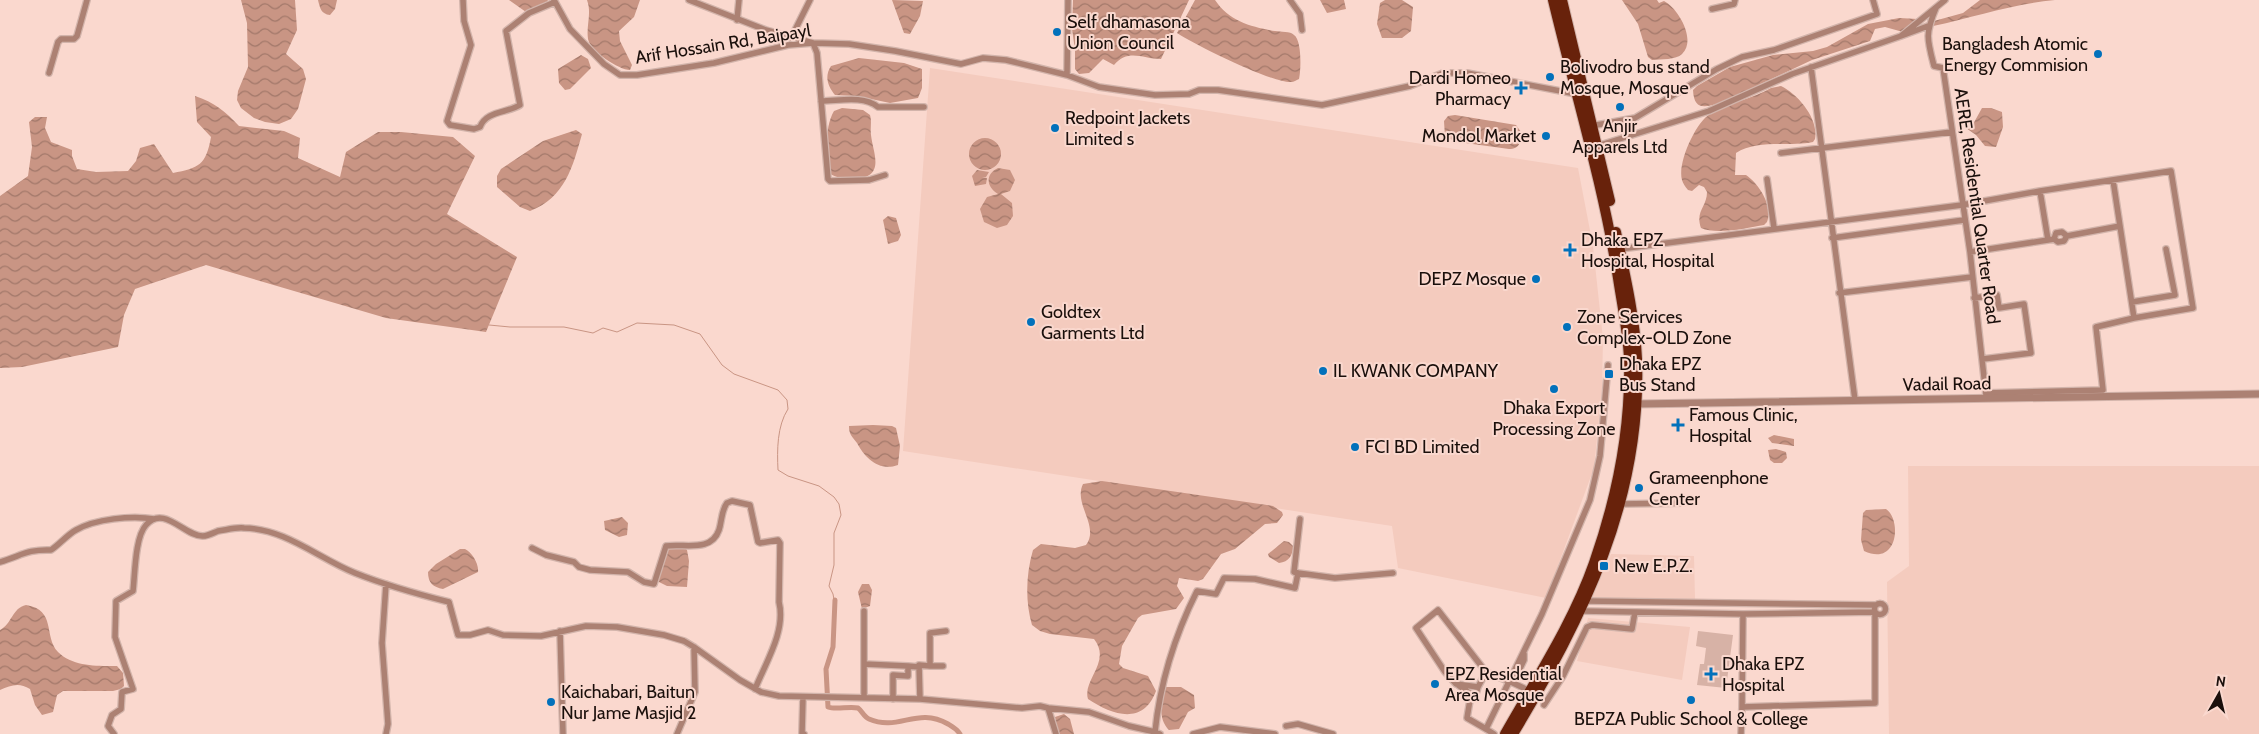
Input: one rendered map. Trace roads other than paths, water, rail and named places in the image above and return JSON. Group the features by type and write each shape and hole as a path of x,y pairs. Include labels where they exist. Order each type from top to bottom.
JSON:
{"highway":[{"path":"1504,734 1530,691 1568,620 1593,564 1613,501 1619,474 1628,394 1628,357 1617,272 1601,192 1553,0"},
{"path":"1512,734 1584,606 1601,565 1620,504 1632,447 1636,404 1634,331 1620,249 1562,0"}],"street":[{"path":"49,73 58,42 74,39 77,36 87,0"},
{"path":"463,0 464,21 471,45 447,121 450,125 474,128 480,127 483,120 490,116 511,111 520,105 506,31 529,14 555,1"},
{"path":"689,0 737,20 791,38 813,43 817,53 828,179 830,181 869,180 885,175"},
{"path":"737,20 739,0"},
{"path":"791,38 810,0"},
{"path":"1067,75 1068,0"},
{"path":"1290,0 1300,14 1302,30"},
{"path":"1712,9 1734,4 1735,0"},
{"path":"1591,126 1635,118 1717,69 1742,57 1774,50 1877,14 1873,0"},
{"name":"AERE, Residential Quarter Road","path":"1901,36 1945,0"},
{"name":"Arif Hossain Rd, Baipayl","path":"555,1 570,29 604,64 620,75 637,75 714,63 788,45 813,43 849,44 961,64 983,58 1006,60 1067,75 1099,87 1155,95 1189,94 1198,90 1218,90 1322,105 1410,86 1443,73 1466,73 1576,94"},
{"name":"AERE, Residential Quarter Road","path":"1936,8 1928,26 1927,38 1934,66 1943,68 1970,252 1986,395"},
{"path":"1597,146 1709,111 1811,67 1928,26"},
{"path":"1811,67 1839,293 1855,400"},
{"path":"822,101 860,100 872,102 878,107 924,107"},
{"path":"1782,153 1952,132"},
{"path":"1620,249 1962,205 2040,190 2171,171 2193,308 2134,318 2096,327 2103,390 1986,395"},
{"path":"1767,179 1774,228"},
{"path":"2113,180 2134,318"},
{"path":"2040,190 2051,240"},
{"path":"1832,238 1964,220"},
{"path":"1970,252 2051,240 2056,233 2062,232 2067,236 2120,226"},
{"path":"2132,302 2175,294 2166,249"},
{"path":"1839,293 1972,277"},
{"path":"1974,298 1997,294 1999,308 2024,304 2030,353 1983,359"},
{"path":"1486,729 1524,660 1525,649 1553,589 1590,500 1600,456 1608,365"},
{"name":"Vadail Road","path":"1636,404 1855,400 1986,395 2259,394"},
{"path":"532,548 546,555 574,562 579,567 590,570 628,572 644,582 654,584 666,546 679,544 705,545 719,531 722,515 727,503 732,501 750,505 758,542 778,540 780,543 779,602 781,610 777,636 755,689"},
{"path":"1620,504 1683,503"},
{"path":"0,562 23,552 37,549 52,550 74,531 85,525 125,518 164,518 180,525 186,531 204,536 243,528 271,532 303,544 323,558 347,569 386,584 449,602 458,635 470,635 488,630 503,635 541,636 586,626 617,627 664,635 694,647 755,689 779,696 920,699 1022,708 1040,706 1089,712 1146,732 1157,733 1158,703 1166,671 1185,615 1197,591 1216,594 1224,578 1255,579 1294,588 1298,573"},
{"path":"1300,518 1294,572 1335,578 1393,573"},
{"path":"114,734 108,726 112,716 121,709 122,692 133,689 115,637 116,601 133,591 139,538 146,525 154,519"},
{"path":"386,584 382,643 386,681 386,734"},
{"path":"1883,604 1886,610 1880,614 1875,612 1743,614 1635,612 1584,606 1883,604"},
{"path":"1742,707 1875,703 1876,605"},
{"path":"1486,672 1475,697 1456,684 1445,672 1416,628 1438,610 1486,672 1530,691"},
{"path":"864,611 864,698"},
{"path":"1544,704 1563,676 1587,627 1600,625 1632,629 1635,612"},
{"path":"1741,734 1743,614"},
{"path":"560,631 563,734"},
{"path":"930,666 930,633 946,631"},
{"path":"677,734 695,692 694,647"},
{"path":"864,664 919,667 943,666"},
{"path":"893,699 893,675 908,676 908,666"},
{"path":"919,667 920,699"},
{"path":"1456,684 1478,687"},
{"path":"1471,694 1467,718 1494,734"},
{"path":"803,696 802,733 804,734"},
{"path":"1048,708 1056,734"},
{"path":"1286,726 1291,723 1298,724 1333,734"},
{"path":"1222,734 1223,727"},
{"path":"1193,734 1223,727 1275,734"}],"water":[{"path":"241,0 295,0 297,30 286,54 303,69 306,79 298,109 291,119 279,124 254,118 241,108 237,100 238,91 248,67 247,23"},
{"path":"318,0 337,0 335,9 330,15 323,12"},
{"path":"509,0 548,0 546,4 526,12"},
{"path":"587,0 640,0 634,17 619,31 620,41 632,65 630,70 619,67 606,59 590,44 588,39 589,10"},
{"path":"892,0 923,1 920,16 910,34 904,33"},
{"path":"1073,0 1189,0 1161,59 1130,56 1119,60 1114,65 1103,59 1089,73 1079,74 1075,69 1072,29"},
{"path":"1195,0 1215,0 1227,13 1241,22 1294,35 1297,38 1300,49 1299,79 1291,82 1281,81 1251,70 1177,33"},
{"path":"1320,0 1344,0 1346,9 1327,13"},
{"path":"1385,0 1402,0 1413,7 1411,31 1402,38 1382,38 1377,24 1380,3"},
{"path":"1622,0 1657,0 1659,3 1664,1 1675,10 1687,33 1686,48 1682,54 1668,59 1652,60 1648,57 1638,24"},
{"path":"1980,0 2055,0 2009,8 1933,26 1934,21 1963,13"},
{"path":"1899,18 1918,19 1903,32 1885,27 1875,29 1870,41 1812,60 1720,103 1701,106 1694,97 1693,90 1697,86 1730,67 1773,55 1813,51 1827,47 1868,24"},
{"path":"581,55 588,59 591,68 570,89 565,90 559,83 558,69"},
{"path":"859,58 904,63 922,69 922,88 918,98 890,103 857,96 835,95 830,88 827,78 831,66"},
{"path":"1781,86 1794,95 1806,108 1814,123 1815,139 1813,142 1754,146 1736,153 1735,175 1746,175 1760,189 1768,209 1767,222 1764,225 1732,230 1715,231 1701,228 1699,217 1707,192 1704,187 1699,185 1692,191 1688,190 1682,181 1681,173 1685,154 1699,125 1705,118 1717,110 1771,88"},
{"path":"195,96 219,108 239,126 284,131 300,138 298,158 340,177 346,152 378,132 401,132 453,137 475,156 447,214 517,257 486,332 386,318 206,265 135,289 124,315 118,347 22,367 0,368 0,196 28,176 32,147 29,122 35,117 47,117 45,128 51,142 72,150 72,156 77,169 96,172 128,171 136,161 140,148 154,144 173,173 195,167 200,164 207,154 211,137 197,122"},
{"path":"842,108 863,110 870,115 875,164 874,170 863,178 843,178 829,173 827,133 834,111"},
{"path":"1982,108 1991,108 2002,112 2003,127 1996,147 1985,146 1976,135 1966,128 1972,126"},
{"path":"1455,115 1516,125 1521,132 1519,144 1516,148 1509,149 1458,142 1445,137 1444,121 1448,116"},
{"path":"576,130 582,134 575,158 566,180 552,198 530,211 520,207 497,187 497,176 501,169 543,141"},
{"path":"985,138 991,139 996,143 1000,148 1000,160 996,165 991,169 985,170 979,169 974,165 970,160 969,154 970,148 974,143 979,139"},
{"path":"998,168 1010,170 1015,180 1010,191 1001,194 1012,203 1013,216 1007,225 997,228 984,222 980,209 987,197 998,194 991,188 989,177"},
{"path":"977,170 989,172 986,177 982,177 987,178 986,184 975,186 972,176"},
{"path":"888,216 896,218 901,235 898,241 888,244 883,220"},
{"path":"873,425 896,428 900,446 898,465 885,467 873,462 864,454 851,435 849,426"},
{"path":"1774,435 1794,439 1794,446 1772,443 1768,438"},
{"path":"1776,449 1786,452 1787,458 1782,463 1774,463 1770,460 1768,450"},
{"path":"1102,481 1273,506 1282,512 1283,515 1277,523 1265,524 1235,549 1221,554 1203,579 1198,581 1179,578 1177,586 1184,598 1176,609 1142,615 1138,618 1122,646 1119,664 1123,668 1148,676 1156,691 1150,702 1143,709 1135,713 1117,713 1088,699 1087,692 1100,655 1099,647 1094,639 1050,634 1040,631 1032,625 1028,607 1028,578 1033,550 1041,544 1075,548 1086,545 1090,530 1081,499 1083,484"},
{"path":"1886,509 1894,522 1895,531 1894,540 1890,548 1884,553 1875,554 1864,551 1861,540 1863,513 1866,510"},
{"path":"622,517 628,523 627,535 619,537 605,530 604,521"},
{"path":"1284,541 1289,542 1293,546 1292,552 1288,560 1279,563 1269,557 1268,554"},
{"path":"668,548 685,548 687,550 689,561 687,587 667,586 659,582 658,578"},
{"path":"460,549 465,549 472,555 478,572 443,589 434,586 430,582 428,572 436,564"},
{"path":"862,584 869,584 872,590 870,606 862,609 858,592"},
{"path":"26,605 42,612 46,618 54,646 64,657 71,661 94,666 117,666 123,673 124,686 113,691 63,691 57,695 53,712 42,715 35,705 30,689 15,685 0,690 0,630 18,609"},
{"path":"1166,687 1181,687 1194,695 1195,708 1188,712 1179,729 1169,730 1163,721 1161,703"},
{"path":"1064,714 1070,719 1074,734 1058,734 1055,717"}],"waterway":[{"path":"489,325 564,327 593,333 603,328 617,332 637,323 674,325 700,334 722,365 734,374 778,390 787,400 788,409 780,430 778,470 788,476 819,486 834,497 839,504 841,515 834,533 834,565 829,586 833,594 836,611"},
{"path":"835,600 833,647 826,669 828,707 858,708 867,718 880,722 890,723 927,717 937,719 953,727 960,734"}],"place":[{"name":"Self dhamasona Union Council","path":"1057,32"},
{"name":"Bangladesh Atomic Energy Commision","path":"2098,54"},
{"name":"Bolivodro bus stand Mosque, Mosque","path":"1550,77"},
{"name":"Dardi Homeo Pharmacy","path":"1521,88"},
{"name":"Anjir Apparels Ltd","path":"1620,107"},
{"name":"Redpoint Jackets Limited s","path":"1055,128"},
{"name":"Mondol Market","path":"1546,136"},
{"name":"Dhaka EPZ Hospital, Hospital","path":"1570,250"},
{"name":"DEPZ Mosque","path":"1536,279"},
{"name":"Goldtex Garments Ltd","path":"1031,322"},
{"name":"Zone Services Complex-OLD Zone","path":"1567,327"},
{"name":"IL KWANK COMPANY","path":"1323,371"},
{"name":"Dhaka EPZ Bus Stand","path":"1609,374"},
{"name":"Dhaka Export Processing Zone","path":"1554,389"},
{"name":"Famous Clinic, Hospital","path":"1678,425"},
{"name":"FCI BD Limited","path":"1355,447"},
{"name":"Grameenphone Center","path":"1639,488"},
{"name":"New E.P.Z.","path":"1604,566"},
{"name":"Dhaka EPZ Hospital","path":"1711,674"},
{"name":"EPZ Residential Area Mosque","path":"1435,684"},
{"name":"BEPZA Public School & College","path":"1691,700"},
{"name":"Kaichabari, Baitun Nur Jame Masjid 2","path":"551,702"}]}
